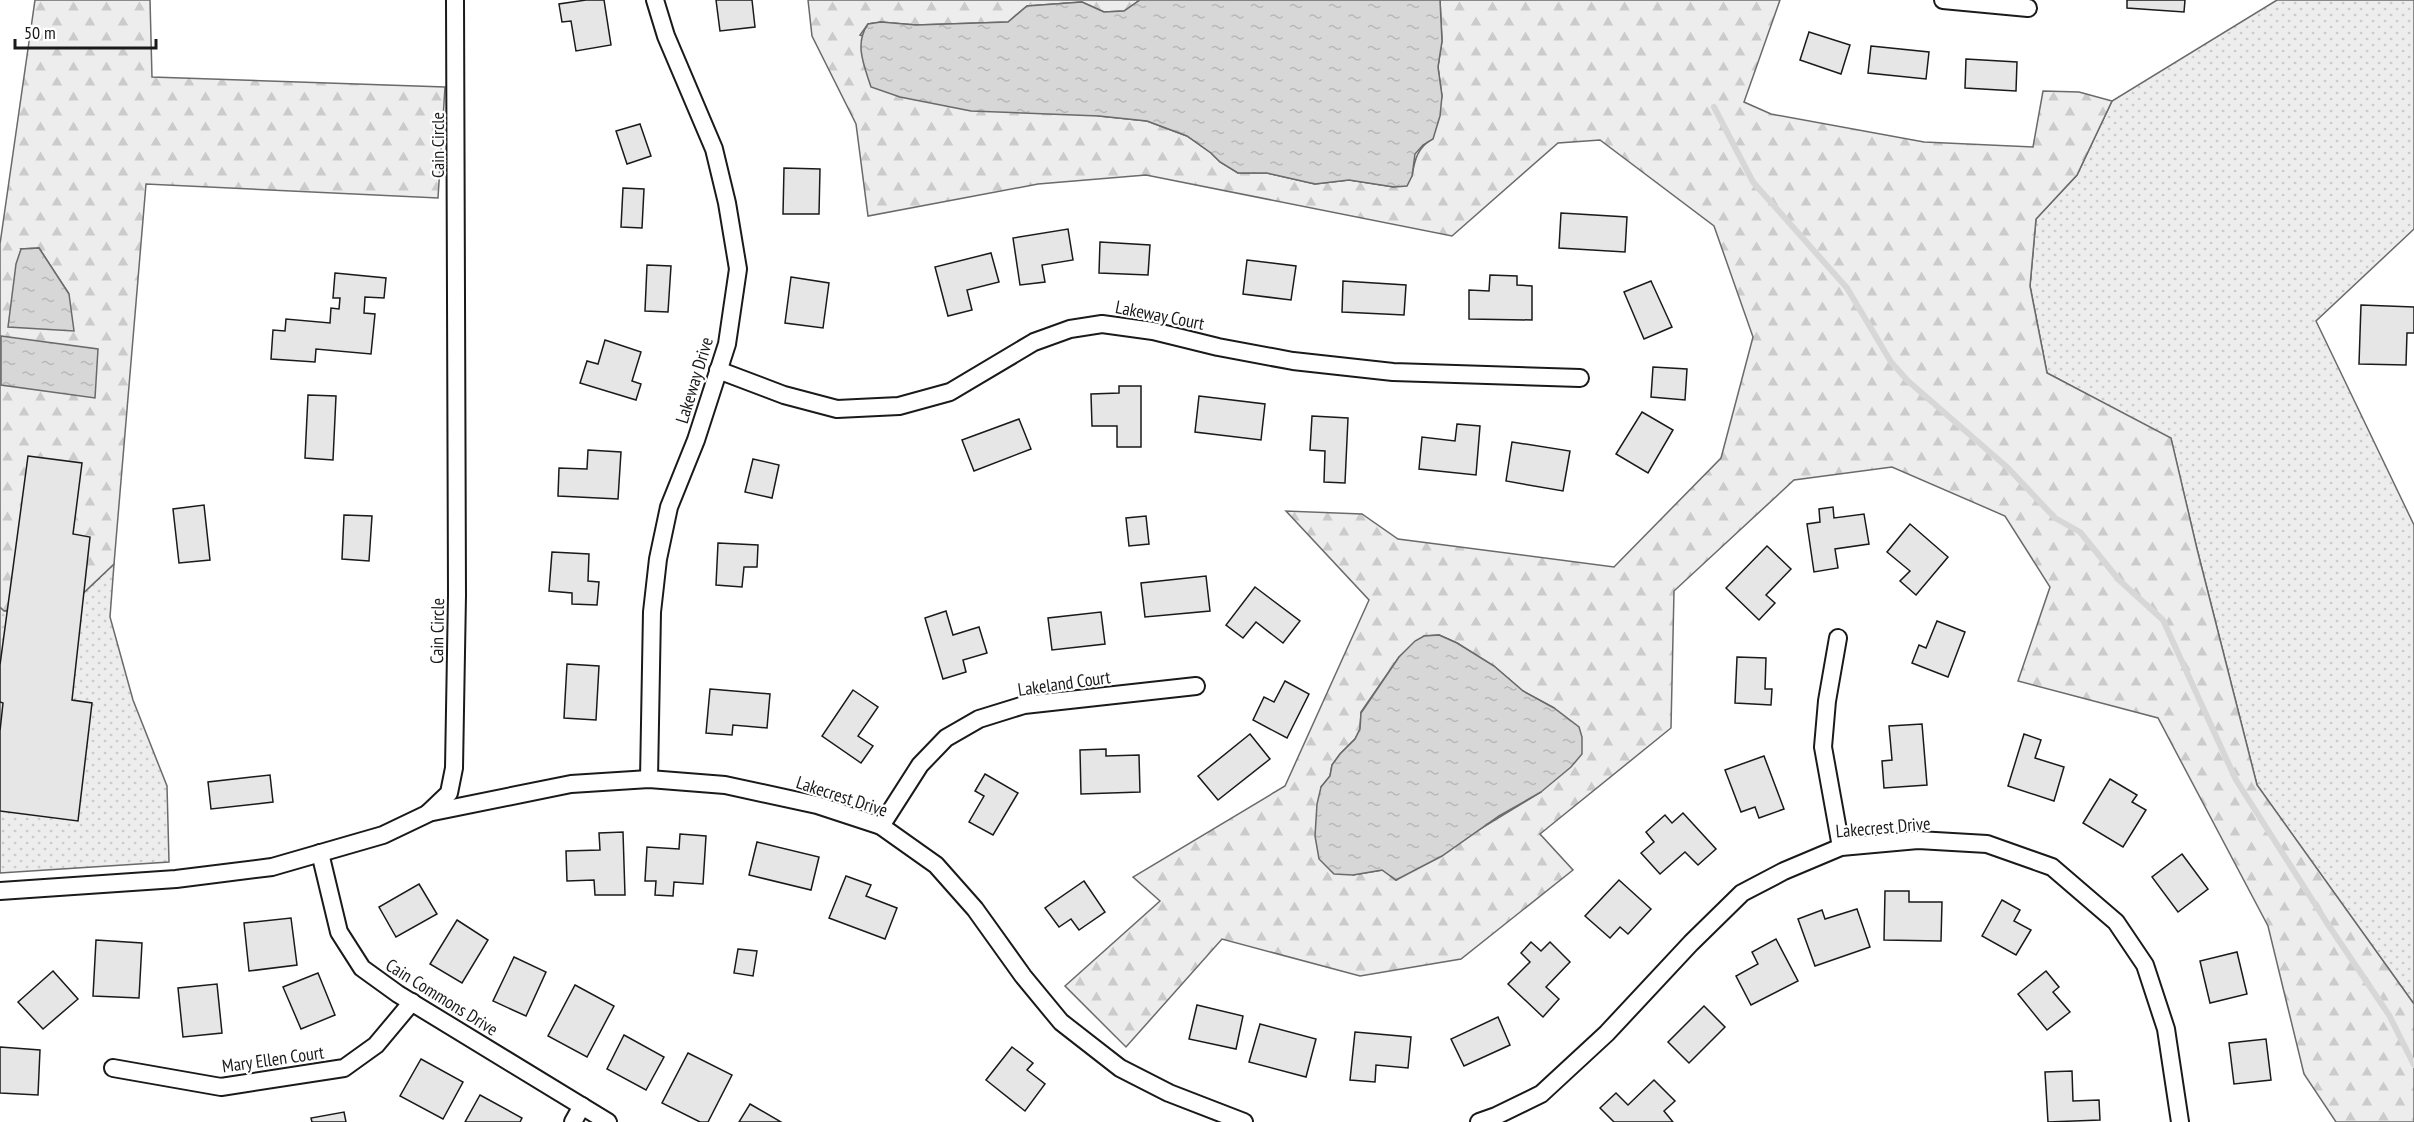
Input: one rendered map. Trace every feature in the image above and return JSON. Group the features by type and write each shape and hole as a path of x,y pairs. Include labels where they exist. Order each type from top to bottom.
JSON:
{"street":[{"name":"Cain Circle","path":"0,891 176,879 272,867 383,835 427,814 449,794 454,768 457,596 455,0"},
{"name":"Lakeway Drive","path":"649,779 652,612 658,559 669,507 696,440 727,344 738,269 727,203 714,149 666,36 655,0"},
{"path":"1943,0 2028,8"},
{"name":"Lakeway Court","path":"718,370 784,395 837,409 899,406 950,392 1034,342 1070,329 1102,324 1153,331 1293,362 1393,372 1580,378"},
{"path":"1838,638 1827,701 1823,747 1841,847"},
{"name":"Lakeland Court","path":"881,826 920,765 946,738 980,719 1024,705 1196,686"},
{"name":"Lakecrest Drive","path":"427,814 571,784 649,779 725,785 817,805 881,826 936,865 975,909 1023,976 1061,1022 1120,1068 1169,1093 1244,1122"},
{"name":"Lakecrest Drive","path":"1479,1122 1497,1116 1541,1094 1607,1033 1691,943 1742,893 1784,871 1841,847 1918,840 1987,844 2052,867 2116,922 2145,965 2166,1029 2180,1122"},
{"name":"Cain Commons Drive","path":"321,853 339,932 362,968 412,1002 608,1122"},
{"name":"Mary Ellen Court","path":"113,1068 221,1088 344,1068 376,1045 412,1002"},
{"path":"573,1122 582,1106"}],"green space":[{"path":"35,0 150,0 152,77 445,87 438,198 146,184 114,564 75,601 4,611 0,607 0,244","holes":["39,248 69,294 21,249"]},
{"path":"808,0 1140,0 1124,11 1104,12 1082,2 1027,6 1008,22 916,25 881,22 868,24 860,35 1099,116 1147,121 1187,136 1238,173 1267,173 1315,184 1349,180 1394,187 1412,176 1418,154 1423,146 1433,138 1442,96 1438,67 1442,41 1440,0 1780,0 1744,102 1771,114 1924,142 2033,147 2043,91 2079,92 2112,101 2077,175 2036,219 2030,286 2047,373 2171,438 2257,785 2414,1004 2414,1122 2336,1122 2304,1074 2268,926 2158,718 2018,681 2050,587 2005,516 1892,467 1794,480 1674,591 1671,728 1540,834 1573,870 1461,959 1360,976 1222,939 1126,1047 1065,986 1160,901 1133,877 1285,786 1369,600 1286,511 1362,514 1398,539 1614,567 1721,458 1753,337 1714,226 1600,140 1558,143 1452,236 1146,175 1038,184 868,216 856,124 812,36","holes":["1439,635 1457,643 1494,666 1523,691 1554,708 1541,792 1396,880 1383,870 1353,875 1321,787 1330,776 1332,765 1355,739 1360,729 1361,712 1399,657 1424,636"]},
{"path":"2277,0 2414,0 2414,229 2316,321 2414,525 2414,1004 2257,785 2171,439 2047,373 2030,286 2036,219 2077,175 2112,101"},
{"path":"114,564 110,617 133,700 167,786 169,862 0,873 0,607 5,611 75,601"}],"water":[{"path":"1140,0 1440,0 1442,41 1438,67 1442,96 1440,116 1433,139 1415,154 1412,176 1407,186 1394,187 1349,180 1315,184 1267,173 1238,173 1187,136 1147,121 1099,116 971,111 900,97 871,87 863,63 862,39 868,24 881,22 916,25 1008,22 1027,6 1082,2 1104,12 1124,11"},
{"path":"39,248 69,294 74,331 8,327 16,264 21,249"},
{"path":"1,336 98,349 95,398 1,385"},
{"path":"1439,635 1457,643 1494,666 1523,691 1554,708 1579,727 1582,737 1582,754 1571,767 1541,792 1499,816 1442,856 1396,880 1382,870 1353,875 1334,874 1319,859 1315,836 1317,804 1321,787 1330,776 1332,765 1355,739 1360,729 1361,713 1399,657 1415,641 1424,636"}],"building":[{"path":"604,0 611,45 576,51 571,21 562,22 559,4"},
{"path":"716,0 752,0 755,27 720,31"},
{"path":"2127,0 2185,0 2184,12 2127,8"},
{"path":"1809,32 1850,45 1841,74 1800,60"},
{"path":"1871,46 1929,52 1926,79 1868,73"},
{"path":"1966,59 2017,62 2016,91 1965,88"},
{"path":"640,124 651,156 627,164 616,131"},
{"path":"784,168 820,169 819,214 783,214"},
{"path":"623,188 644,189 642,228 621,227"},
{"path":"1561,213 1627,217 1625,252 1559,248"},
{"path":"1068,229 1073,260 1042,265 1045,282 1020,285 1013,238"},
{"path":"1100,242 1150,245 1148,275 1099,273"},
{"path":"991,253 999,282 967,290 972,310 948,316 935,267"},
{"path":"1247,260 1296,266 1291,300 1243,294"},
{"path":"647,265 671,266 668,312 645,311"},
{"path":"335,273 386,278 384,298 365,297 364,313 375,314 371,354 316,349 315,362 271,359 273,330 285,331 286,319 330,323 331,308 339,309 340,298 333,298"},
{"path":"1490,275 1517,276 1517,285 1532,286 1532,320 1469,319 1469,290 1489,291"},
{"path":"791,277 829,283 823,328 785,323"},
{"path":"1343,281 1406,285 1404,315 1342,312"},
{"path":"1651,281 1672,327 1644,339 1624,292"},
{"path":"2361,305 2414,307 2414,333 2407,333 2406,365 2359,364"},
{"path":"605,340 641,352 632,381 641,384 636,400 580,383 587,361 598,364"},
{"path":"1653,367 1687,369 1685,400 1651,397"},
{"path":"1119,386 1141,386 1141,447 1117,447 1117,426 1092,426 1091,394 1119,393"},
{"path":"308,395 336,396 333,460 305,458"},
{"path":"1199,396 1265,404 1261,440 1195,432"},
{"path":"1642,412 1673,430 1648,473 1616,454"},
{"path":"1312,416 1348,418 1345,483 1324,482 1325,451 1310,450"},
{"path":"1019,419 1031,449 974,471 962,440"},
{"path":"1457,424 1480,426 1476,475 1419,469 1422,437 1455,441"},
{"path":"1512,442 1570,451 1563,491 1506,481"},
{"path":"588,450 621,452 618,499 558,496 559,468 587,469"},
{"path":"28,456 82,463 73,534 90,537 72,700 92,703 78,821 0,811 0,731 3,703 0,702 0,665"},
{"path":"753,459 779,465 772,498 745,492"},
{"path":"204,505 210,560 179,563 173,509"},
{"path":"1833,507 1834,518 1864,514 1869,544 1835,549 1838,568 1814,572 1807,524 1820,522 1819,509"},
{"path":"344,515 372,516 369,561 342,559"},
{"path":"1146,516 1149,544 1129,546 1126,518"},
{"path":"1910,524 1948,557 1916,595 1900,581 1910,571 1887,552"},
{"path":"718,543 758,545 757,567 744,567 742,587 716,585"},
{"path":"1767,546 1791,569 1766,595 1775,603 1759,620 1726,588"},
{"path":"552,552 589,554 588,581 599,582 597,605 572,604 572,593 549,591"},
{"path":"1206,576 1210,611 1145,617 1141,583"},
{"path":"1255,587 1300,621 1283,643 1256,622 1243,638 1226,625"},
{"path":"946,611 953,635 979,627 987,653 963,660 966,672 943,679 925,618"},
{"path":"1101,612 1105,644 1052,650 1048,618"},
{"path":"1937,621 1965,632 1948,677 1912,663 1919,645 1926,648"},
{"path":"1737,657 1766,658 1765,689 1772,689 1771,705 1735,703"},
{"path":"567,664 599,666 596,720 564,718"},
{"path":"1285,681 1309,694 1287,738 1253,720 1264,697 1274,702"},
{"path":"710,689 770,694 767,728 733,725 732,735 706,733"},
{"path":"853,690 878,707 858,736 873,746 861,763 822,736"},
{"path":"1922,724 1927,785 1884,788 1882,761 1892,760 1889,726"},
{"path":"1250,734 1270,759 1218,800 1198,776"},
{"path":"2024,734 2041,740 2035,758 2064,767 2054,801 2008,786"},
{"path":"1106,749 1106,756 1139,755 1140,792 1081,794 1080,750"},
{"path":"1764,756 1784,809 1759,818 1755,807 1741,812 1725,770"},
{"path":"985,774 1018,793 993,835 969,822 984,796 975,791"},
{"path":"270,775 273,802 211,809 208,782"},
{"path":"2110,779 2137,795 2132,802 2146,810 2123,847 2083,823"},
{"path":"1683,813 1716,849 1698,865 1685,852 1660,874 1641,853 1654,842 1646,832 1665,815 1672,823"},
{"path":"623,832 625,895 595,895 594,880 567,881 566,851 600,850 599,833"},
{"path":"680,834 706,836 703,884 674,882 673,896 655,895 656,881 645,881 647,847 679,849"},
{"path":"757,842 819,857 811,890 749,875"},
{"path":"2182,854 2208,889 2178,912 2152,877"},
{"path":"846,876 871,885 866,896 897,908 885,939 829,918"},
{"path":"1619,880 1651,909 1628,934 1620,927 1610,938 1585,916"},
{"path":"1084,881 1105,912 1079,930 1071,919 1059,927 1045,908"},
{"path":"419,884 437,914 396,937 379,907"},
{"path":"1885,891 1909,891 1909,902 1942,902 1941,941 1884,940"},
{"path":"2002,900 2020,910 2014,921 2031,930 2016,955 1982,936"},
{"path":"1857,909 1870,947 1815,966 1798,919 1822,910 1825,919"},
{"path":"291,918 297,965 249,971 244,923"},
{"path":"457,920 488,940 462,983 430,964"},
{"path":"1776,939 1798,981 1751,1005 1736,976 1758,964 1752,952"},
{"path":"96,940 142,943 139,998 93,996"},
{"path":"1531,942 1541,951 1550,942 1570,962 1546,987 1559,999 1543,1017 1508,984 1530,962 1521,953"},
{"path":"738,949 757,951 753,976 734,973"},
{"path":"2237,952 2247,994 2210,1003 2200,961"},
{"path":"514,957 546,972 526,1016 493,1001"},
{"path":"53,971 78,999 43,1029 18,1002"},
{"path":"2046,971 2059,987 2053,992 2070,1012 2047,1030 2018,994"},
{"path":"318,973 335,1015 301,1029 283,987"},
{"path":"217,984 222,1033 183,1037 178,988"},
{"path":"575,985 614,1006 587,1057 548,1036"},
{"path":"1197,1005 1243,1016 1236,1049 1189,1039"},
{"path":"1704,1006 1725,1027 1689,1063 1668,1042"},
{"path":"1498,1017 1510,1045 1464,1066 1451,1039"},
{"path":"1260,1024 1316,1039 1306,1077 1249,1062"},
{"path":"1355,1032 1411,1037 1408,1068 1376,1065 1375,1082 1350,1080"},
{"path":"624,1035 664,1057 646,1090 607,1069"},
{"path":"2266,1039 2271,1080 2234,1084 2229,1043"},
{"path":"0,1047 40,1050 38,1095 0,1093"},
{"path":"1012,1047 1033,1063 1027,1070 1045,1084 1025,1111 986,1080"},
{"path":"688,1053 732,1075 708,1122 700,1122 662,1103"},
{"path":"421,1059 463,1082 443,1119 400,1096"},
{"path":"2072,1071 2073,1101 2099,1100 2100,1120 2048,1122 2045,1072"},
{"path":"1654,1080 1675,1101 1664,1111 1673,1122 1614,1122 1600,1108 1616,1093 1628,1105"},
{"path":"480,1095 522,1118 520,1122 465,1122"},
{"path":"750,1104 781,1122 739,1122"},
{"path":"344,1112 346,1122 312,1122 311,1118"}],"waterway":[{"path":"1714,107 1753,182 1847,288 1891,362 1908,381 2008,468 2055,518 2080,532 2119,580 2163,620 2236,780 2389,1015 2414,1065"}]}
